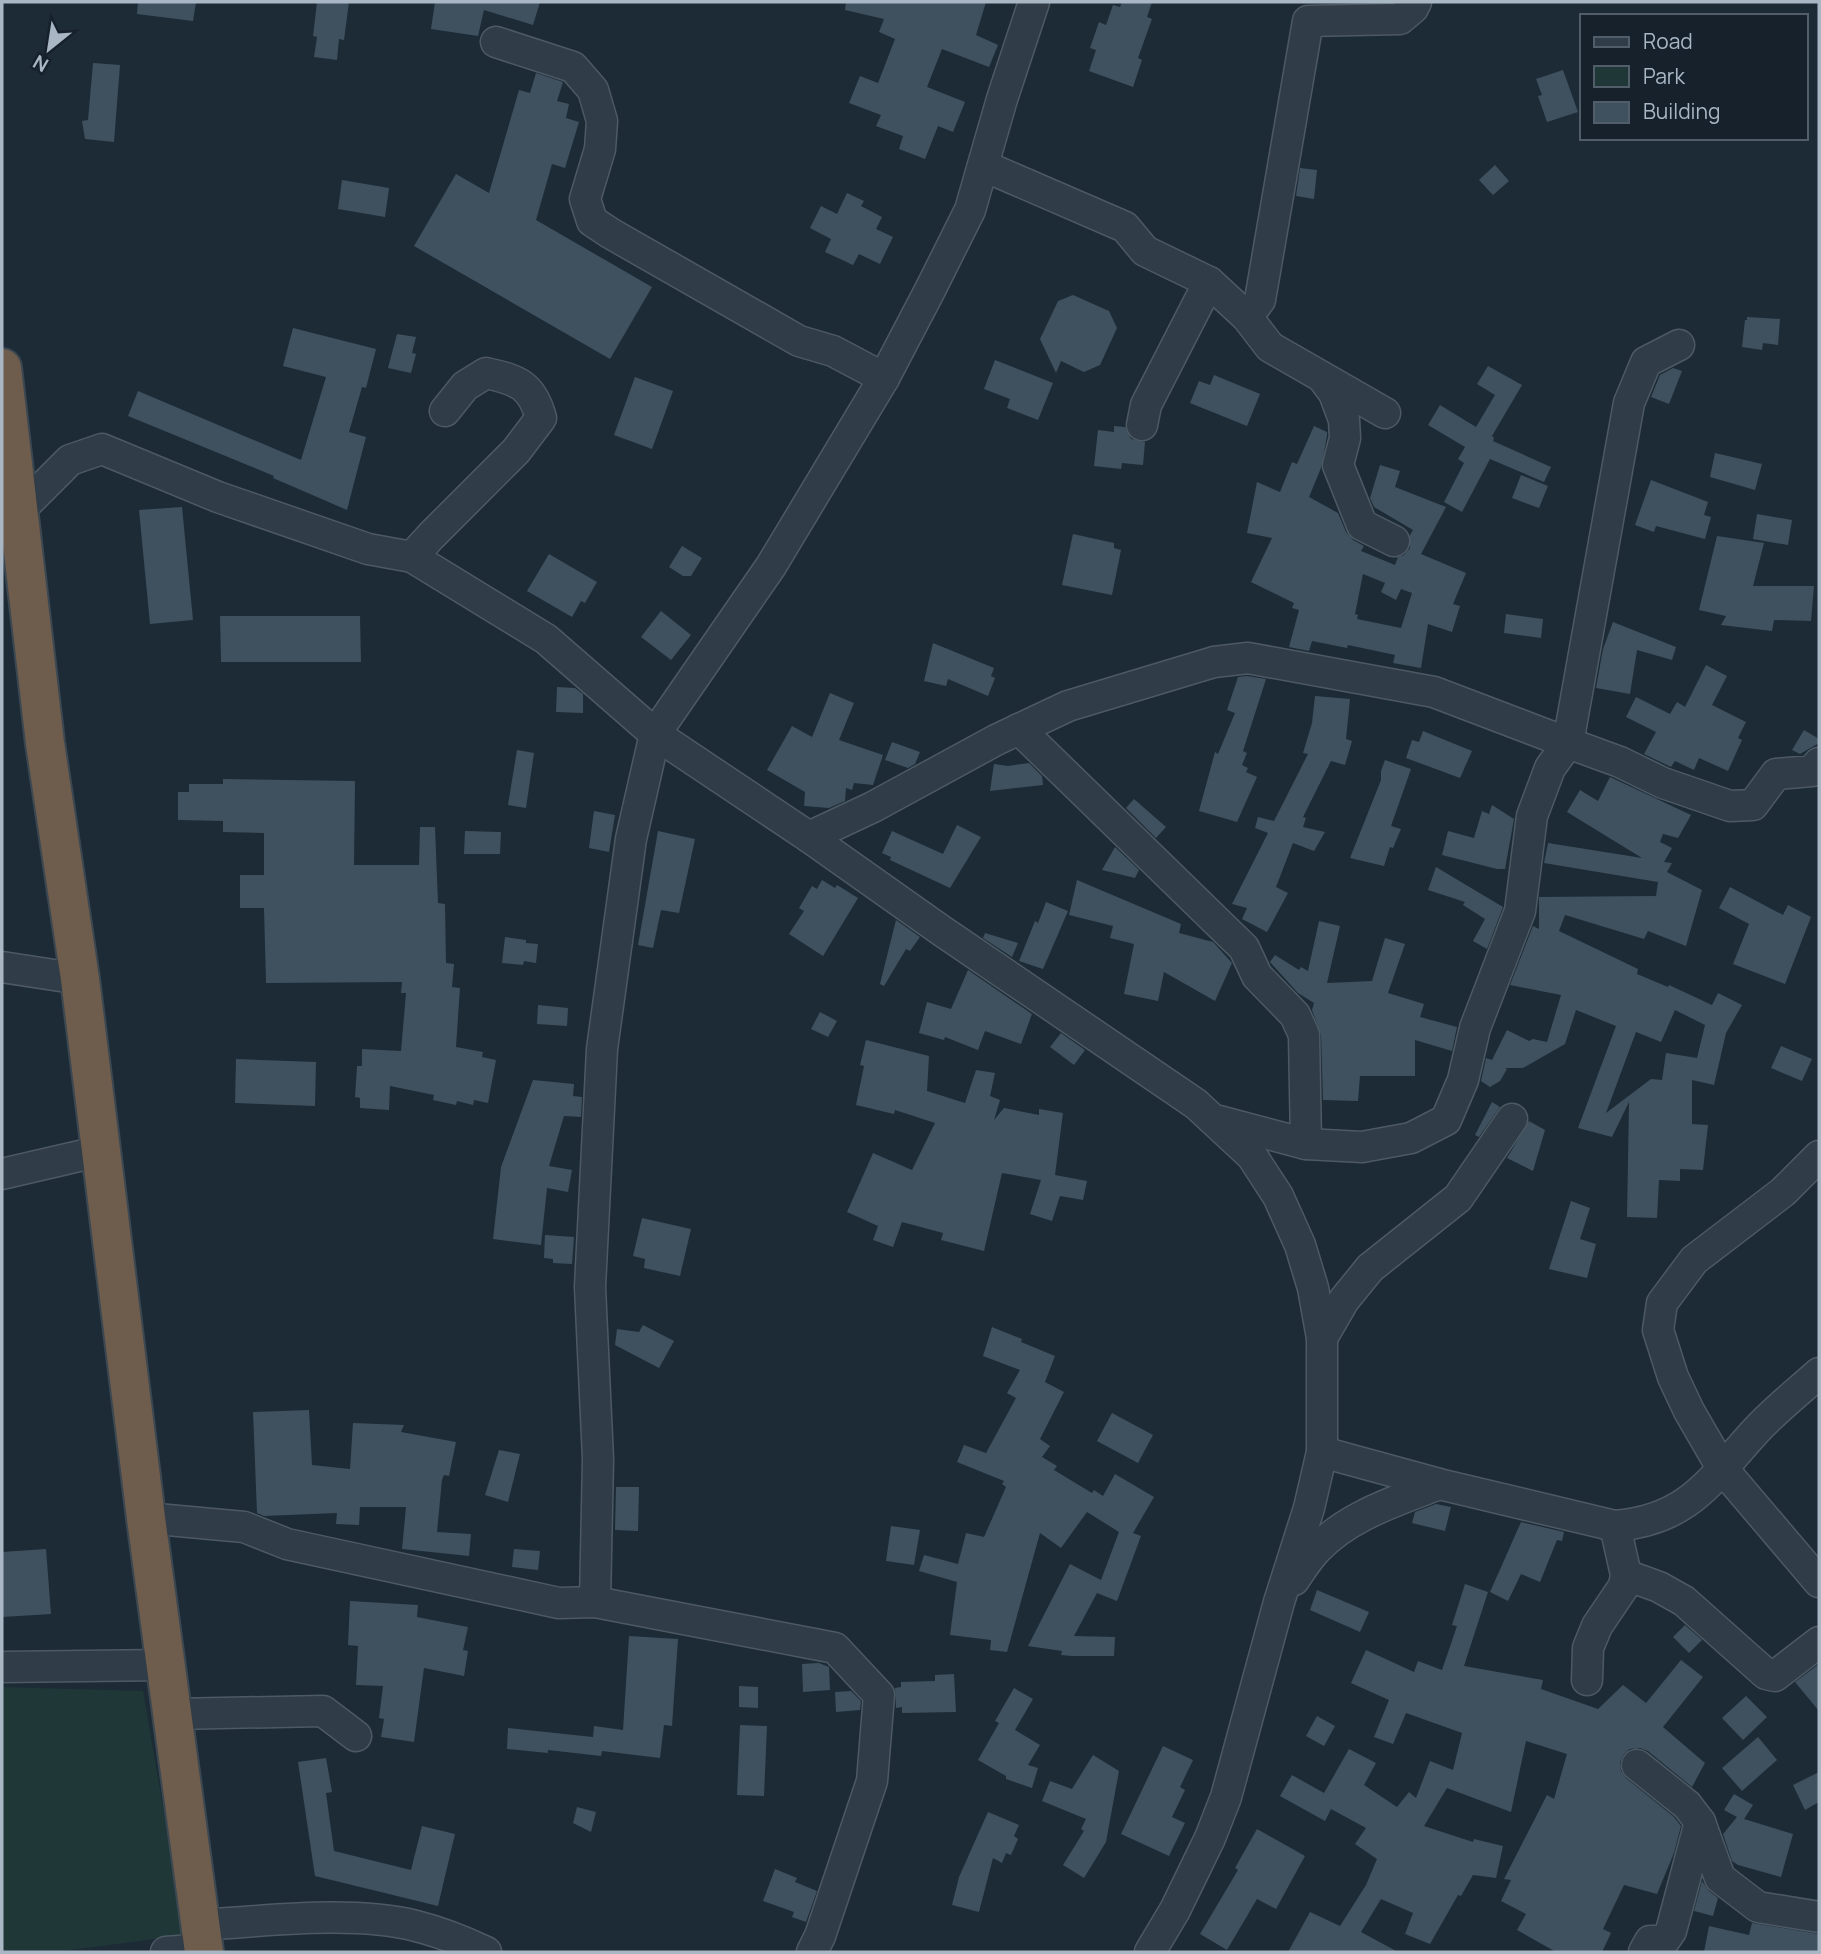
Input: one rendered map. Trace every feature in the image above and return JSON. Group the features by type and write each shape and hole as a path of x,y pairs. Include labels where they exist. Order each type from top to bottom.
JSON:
{"highway":[{"path":"2,368 45,743 80,979 146,1518 203,1942"}],"street":[{"path":"595,1602 598,1459 590,1287 601,1062 631,839 655,734 771,566 884,378 970,210 1034,2"},
{"path":"1247,317 1260,300 1308,21 1400,19 1416,2"},
{"path":"496,42 573,67 593,90 602,121 600,149 585,199 592,221 799,341 833,351 884,378"},
{"path":"984,166 1125,227 1145,251 1209,282 1247,317 1270,347 1325,381 1385,413"},
{"path":"1142,425 1146,405 1209,282"},
{"path":"1215,1120 1306,1144 1362,1147 1411,1138 1446,1120 1463,1080 1475,1028 1520,911 1532,816 1550,768 1568,743 1629,403 1646,362 1678,345"},
{"path":"412,557 516,452 541,418 536,399 514,379 486,373 465,387 445,411"},
{"path":"1325,381 1334,393 1344,420 1345,438 1338,465 1362,525 1394,541"},
{"path":"19,511 70,460 102,449 218,497 368,550 412,557 546,639 655,734 1196,1104 1252,1156 1278,1196 1300,1245 1312,1288 1322,1338 1322,1452 1309,1508 1279,1602 1226,1797 1181,1898 1150,1952"},
{"path":"809,837 873,807 1019,729 1068,706 1214,662 1248,658 1434,692 1620,762 1664,783 1730,806 1753,805 1776,774 1812,771 1819,763"},
{"path":"1019,729 1244,948 1257,976 1295,1014 1304,1035 1306,1144"},
{"path":"2,967 80,979"},
{"path":"1322,1338 1343,1300 1370,1268 1458,1198 1512,1119"},
{"path":"2,1174 101,1152"},
{"path":"1819,1156 1783,1192 1694,1260 1662,1303 1658,1330 1673,1377 1689,1412 1723,1468 1819,1582"},
{"path":"1322,1452 1438,1484 1615,1526 1638,1524 1658,1518 1706,1488 1753,1433 1819,1373"},
{"path":"1279,1602 1317,1548 1337,1531 1364,1515 1438,1484"},
{"path":"146,1518 244,1527 287,1544 559,1603 595,1602 835,1648 879,1695 872,1781 820,1936 812,1952"},
{"path":"1587,1680 1588,1648 1597,1626 1624,1586 1626,1574 1615,1526"},
{"path":"1626,1574 1659,1587 1684,1601 1766,1674 1775,1676 1819,1642"},
{"path":"2,1668 166,1665"},
{"path":"173,1714 323,1711 356,1736"},
{"path":"1637,1766 1686,1805 1700,1822 1720,1878 1758,1907 1819,1917"},
{"path":"1644,1952 1650,1941 1664,1941 1671,1931 1700,1822"},
{"path":"166,1952 313,1918 373,1920 414,1925 458,1938 486,1952"}],"green space":[{"path":"2,1687 143,1691 185,1935 55,1952 2,1952"}],"building":[{"path":"138,2 196,2 193,21 137,14"},
{"path":"317,2 349,2 344,40 339,39 337,60 314,57 317,37 313,36"},
{"path":"435,2 540,2 533,25 484,10 478,36 431,29"},
{"path":"846,2 986,2 976,35 998,45 989,67 942,49 927,87 965,102 953,132 938,126 925,159 899,149 903,136 876,126 881,115 849,103 860,76 878,83 895,39 879,32 884,19 845,10"},
{"path":"1122,2 1152,2 1147,17 1152,19 1138,58 1142,60 1133,87 1089,71 1096,50 1090,48 1099,22 1106,25 1113,5 1120,7"},
{"path":"93,63 120,65 114,142 85,139 82,121 88,120"},
{"path":"1563,70 1578,112 1547,122 1538,96 1542,95 1536,79"},
{"path":"536,73 563,82 557,101 569,104 566,118 579,122 565,168 552,164 536,220 652,287 610,359 414,246 456,174 489,193 519,90 530,93"},
{"path":"1495,165 1509,181 1493,195 1479,180"},
{"path":"1300,168 1317,170 1314,199 1296,196"},
{"path":"342,180 389,188 385,217 338,209"},
{"path":"847,193 864,201 861,206 882,217 876,229 893,237 880,264 859,254 853,265 825,252 831,239 810,228 821,206 837,214"},
{"path":"1073,295 1109,311 1117,328 1100,365 1084,372 1061,361 1056,373 1040,339 1058,301"},
{"path":"1747,317 1780,319 1778,345 1763,343 1762,350 1742,347"},
{"path":"293,328 376,349 366,388 362,387 349,432 366,437 347,510 273,478 274,476 128,416 138,391 301,460 326,377 283,366"},
{"path":"397,334 416,337 412,353 416,354 411,373 388,368"},
{"path":"995,360 1053,383 1038,420 1007,408 1010,399 984,389"},
{"path":"1488,366 1522,385 1492,436 1493,441 1551,467 1544,482 1490,459 1462,512 1444,502 1464,463 1458,459 1465,447 1428,425 1440,405 1476,427 1495,395 1477,384"},
{"path":"1673,368 1682,371 1669,404 1651,397 1660,375"},
{"path":"1214,375 1260,394 1247,426 1190,403 1199,381 1210,385"},
{"path":"635,377 673,391 652,449 614,435"},
{"path":"1114,426 1125,427 1131,439 1145,442 1143,465 1122,463 1121,469 1094,466 1098,430 1114,432"},
{"path":"1314,426 1327,432 1321,468 1309,497 1338,513 1346,532 1364,546 1361,551 1395,565 1398,557 1410,548 1410,535 1413,530 1374,507 1370,498 1380,465 1400,471 1395,487 1446,507 1421,554 1466,573 1453,604 1460,606 1452,632 1428,624 1421,668 1393,663 1395,655 1348,645 1347,648 1312,641 1309,651 1289,647 1299,610 1292,608 1294,603 1251,582 1272,538 1247,533 1257,482 1280,492 1292,462 1297,464","holes":["1363,574 1385,583 1381,592 1396,600 1401,589 1412,593 1401,628 1357,619 1358,615 1355,614"]},
{"path":"1715,453 1762,464 1755,490 1710,477"},
{"path":"1521,475 1548,486 1539,508 1512,498"},
{"path":"1651,480 1708,502 1704,515 1711,517 1705,539 1656,526 1654,532 1635,525"},
{"path":"182,507 193,620 150,624 139,510"},
{"path":"1757,514 1792,520 1788,545 1753,539"},
{"path":"1073,534 1114,543 1114,548 1121,550 1112,595 1062,585"},
{"path":"1717,536 1764,543 1753,586 1814,586 1811,621 1774,620 1772,631 1721,625 1726,616 1699,610"},
{"path":"682,546 702,558 691,576 683,576 669,567"},
{"path":"549,554 597,582 585,603 581,601 572,617 527,591"},
{"path":"661,611 691,635 671,660 641,637"},
{"path":"1506,614 1543,619 1541,638 1504,633"},
{"path":"220,616 360,616 361,662 221,662"},
{"path":"1613,622 1676,647 1672,660 1637,650 1630,694 1596,688 1603,649"},
{"path":"933,643 994,668 991,676 995,678 988,696 948,679 946,686 924,681"},
{"path":"1706,665 1727,676 1712,705 1746,722 1738,738 1742,740 1728,771 1699,758 1694,770 1675,761 1671,767 1644,754 1656,732 1626,717 1636,697 1670,714 1677,702 1685,707"},
{"path":"1238,677 1266,679 1243,751 1247,753 1242,765 1248,768 1246,772 1257,777 1237,822 1199,811 1215,752 1218,754 1235,713 1227,710"},
{"path":"557,687 575,688 583,694 583,713 556,712"},
{"path":"830,693 854,703 839,740 883,755 873,785 854,783 852,790 846,788 845,801 829,808 804,806 805,792 767,770 792,726 812,737"},
{"path":"1315,696 1350,699 1346,739 1352,741 1345,765 1331,761 1303,817 1306,818 1303,827 1325,832 1314,851 1293,843 1276,887 1288,893 1267,932 1242,919 1247,908 1232,904 1268,833 1255,828 1258,817 1274,821 1308,754 1303,753 1312,723"},
{"path":"1804,730 1819,739 1819,743 1800,754 1792,750"},
{"path":"1423,731 1472,751 1460,778 1406,758 1412,740 1419,742"},
{"path":"892,742 920,752 915,764 908,768 885,760"},
{"path":"517,750 534,753 526,808 508,805"},
{"path":"1385,760 1411,769 1391,826 1401,829 1393,848 1390,847 1384,866 1350,858 1381,780"},
{"path":"1029,763 1042,776 1043,785 990,791 994,764 1008,766"},
{"path":"1610,777 1691,815 1678,838 1663,834 1660,842 1672,848 1664,862 1672,863 1667,872 1702,890 1686,946 1648,931 1644,939 1565,915 1559,931 1638,969 1637,974 1712,1005 1718,993 1742,1005 1726,1033 1714,1085 1692,1080 1692,1124 1708,1125 1703,1170 1680,1169 1680,1181 1659,1180 1657,1218 1627,1217 1629,1102 1612,1137 1578,1128 1616,1026 1576,1010 1565,1044 1523,1068 1505,1068 1507,1069 1500,1081 1490,1087 1481,1081 1486,1058 1492,1060 1507,1030 1529,1041 1533,1039 1547,1042 1561,995 1510,985 1533,926 1539,929 1539,897 1656,896 1658,882 1544,863 1548,843 1642,858 1567,812 1580,790 1598,801","holes":["1675,1010 1705,1025 1697,1058 1666,1053 1662,1080 1651,1079 1606,1113 1636,1032 1661,1042"]},
{"path":"223,779 355,781 354,865 419,865 420,827 435,827 438,903 445,904 446,963 454,964 452,987 460,988 456,1047 483,1052 482,1057 496,1060 488,1103 474,1100 473,1105 457,1101 456,1105 433,1100 434,1095 390,1086 389,1110 360,1108 360,1098 355,1097 357,1066 362,1066 362,1049 401,1051 406,993 401,993 402,982 266,983 264,908 240,908 240,875 264,875 264,833 223,832 223,821 178,820 178,792 189,792 189,784 223,784"},
{"path":"1134,799 1166,827 1156,838 1126,808"},
{"path":"1492,805 1514,819 1505,869 1442,855 1448,831 1474,838 1482,811 1489,814"},
{"path":"594,811 615,815 609,852 589,848"},
{"path":"957,825 981,837 950,888 890,860 891,857 882,853 892,831 943,854"},
{"path":"465,831 501,832 500,854 464,854"},
{"path":"658,831 695,839 679,913 661,910 653,948 638,945"},
{"path":"1115,847 1139,870 1135,878 1102,870"},
{"path":"1436,867 1503,907 1487,949 1473,941 1485,919 1463,905 1465,902 1428,890"},
{"path":"822,880 835,888 837,885 858,898 823,956 789,934 804,911 799,908 812,886 817,889"},
{"path":"1077,880 1181,924 1179,933 1213,942 1232,963 1215,1001 1164,972 1158,1001 1124,994 1134,944 1110,938 1113,926 1069,915"},
{"path":"1730,887 1783,915 1788,905 1811,917 1785,984 1733,964 1749,924 1719,908"},
{"path":"1046,902 1068,911 1043,969 1019,961"},
{"path":"896,920 920,937 910,951 906,949 884,986 880,984"},
{"path":"1319,921 1340,926 1327,983 1372,981 1385,938 1405,944 1388,993 1424,1004 1420,1017 1457,1027 1452,1051 1415,1040 1415,1076 1360,1076 1358,1101 1323,1100 1321,1035 1312,1010 1314,1003 1298,993 1270,962 1275,955 1299,970 1301,967 1308,971"},
{"path":"985,933 1018,943 1012,957 983,938"},
{"path":"505,937 538,944 536,963 502,963"},
{"path":"968,970 1032,1014 1021,1044 985,1031 978,1050 945,1037 944,1040 919,1033 927,1002 951,1009"},
{"path":"538,1005 568,1008 567,1026 537,1024"},
{"path":"820,1012 837,1021 828,1037 811,1029"},
{"path":"1061,1033 1085,1050 1074,1065 1050,1047"},
{"path":"866,1040 929,1056 927,1091 965,1103 976,1070 995,1073 990,1096 1000,1100 994,1120 1004,1108 1039,1115 1039,1109 1063,1113 1055,1175 1087,1181 1083,1200 1060,1196 1052,1221 1030,1214 1041,1180 1002,1173 984,1251 941,1240 943,1233 902,1222 893,1247 873,1240 878,1226 847,1212 873,1153 912,1170 935,1123 895,1110 894,1114 856,1105 864,1066 860,1065"},
{"path":"1781,1046 1812,1059 1802,1081 1771,1068"},
{"path":"236,1059 316,1062 315,1106 235,1103"},
{"path":"533,1080 574,1084 573,1096 582,1097 581,1117 564,1116 549,1166 572,1170 568,1192 547,1188 541,1245 493,1239 501,1167"},
{"path":"1492,1102 1500,1107 1479,1137 1475,1135"},
{"path":"1529,1121 1545,1130 1533,1171 1507,1158"},
{"path":"1571,1201 1590,1208 1580,1239 1596,1244 1587,1278 1549,1269"},
{"path":"642,1218 691,1229 680,1276 644,1268 645,1259 633,1256"},
{"path":"545,1235 574,1237 572,1264 553,1263 553,1259 544,1258"},
{"path":"643,1325 674,1341 659,1368 615,1345 617,1329 639,1332"},
{"path":"992,1327 1055,1356 1045,1382 1064,1392 1040,1439 1050,1446 1042,1457 1057,1466 1054,1470 1092,1493 1094,1490 1103,1496 1115,1474 1154,1497 1133,1533 1141,1536 1117,1601 1097,1593 1074,1636 1115,1637 1114,1656 1061,1655 1062,1651 1028,1646 1070,1564 1101,1580 1119,1532 1087,1512 1061,1548 1040,1533 1007,1652 990,1650 991,1640 950,1635 957,1582 919,1571 924,1555 958,1564 966,1533 984,1537 1006,1487 1002,1484 1004,1481 957,1462 964,1445 986,1453 1016,1398 1007,1393 1020,1370 983,1356"},
{"path":"309,1410 312,1465 350,1469 353,1423 404,1425 401,1432 456,1442 449,1476 444,1475 442,1480 437,1532 471,1534 469,1556 402,1549 406,1507 360,1507 359,1525 336,1524 337,1513 264,1516 257,1513 253,1412"},
{"path":"1112,1413 1153,1435 1138,1463 1097,1441"},
{"path":"499,1450 520,1454 508,1502 485,1495"},
{"path":"616,1487 639,1487 638,1531 615,1530"},
{"path":"1436,1504 1451,1507 1445,1531 1412,1523 1415,1512"},
{"path":"1521,1522 1564,1532 1562,1541 1557,1540 1540,1582 1521,1574 1508,1601 1490,1592"},
{"path":"891,1526 920,1530 914,1565 886,1561"},
{"path":"46,1549 51,1614 2,1617 2,1552"},
{"path":"514,1549 540,1551 538,1570 512,1567"},
{"path":"1465,1584 1488,1592 1464,1666 1543,1680 1541,1689 1598,1709 1623,1685 1646,1703 1681,1660 1703,1677 1663,1727 1705,1763 1692,1787 1648,1751 1640,1748 1630,1749 1620,1762 1621,1771 1626,1778 1674,1817 1681,1826 1674,1853 1657,1894 1624,1885 1603,1929 1611,1933 1602,1952 1556,1952 1517,1930 1526,1914 1501,1901 1511,1880 1504,1879 1547,1795 1554,1799 1567,1754 1526,1741 1511,1812 1447,1788 1424,1826 1473,1842 1474,1839 1503,1846 1496,1878 1473,1875 1461,1896 1458,1895 1430,1944 1405,1934 1413,1913 1381,1899 1361,1932 1398,1952 1288,1952 1310,1912 1340,1926 1366,1885 1377,1859 1355,1844 1366,1828 1331,1809 1325,1821 1280,1796 1292,1775 1324,1793 1349,1749 1376,1763 1364,1785 1397,1807 1409,1792 1416,1798 1430,1761 1453,1770 1462,1733 1406,1713 1393,1744 1374,1737 1389,1700 1351,1683 1366,1650 1414,1672 1418,1661 1442,1670 1457,1626 1452,1625"},
{"path":"1317,1590 1369,1612 1360,1632 1310,1610"},
{"path":"350,1601 418,1605 417,1617 468,1627 463,1650 468,1651 464,1676 424,1668 414,1742 381,1737 384,1719 379,1718 383,1686 356,1685 358,1646 348,1645"},
{"path":"1685,1625 1702,1640 1689,1653 1673,1637"},
{"path":"629,1636 678,1639 672,1726 664,1725 660,1758 602,1751 601,1756 507,1749 508,1728 593,1737 594,1726 623,1730"},
{"path":"819,1663 829,1667 830,1690 803,1692 802,1664"},
{"path":"1819,1664 1819,1711 1795,1682"},
{"path":"954,1674 956,1712 902,1713 902,1707 896,1708 895,1688 901,1687 901,1682 935,1681 935,1675"},
{"path":"739,1686 758,1687 758,1708 739,1707"},
{"path":"1014,1688 1033,1699 1015,1730 1040,1745 1028,1765 1038,1768 1032,1788 1006,1779 1006,1776 978,1760 999,1723 995,1721"},
{"path":"851,1691 861,1701 860,1710 836,1712 835,1692"},
{"path":"1746,1696 1767,1717 1743,1740 1722,1718"},
{"path":"1317,1716 1335,1726 1324,1746 1306,1736"},
{"path":"740,1725 767,1726 764,1796 737,1795"},
{"path":"1758,1737 1777,1760 1742,1791 1722,1768"},
{"path":"1163,1746 1193,1760 1180,1787 1185,1790 1172,1817 1185,1823 1169,1856 1121,1834"},
{"path":"1093,1755 1119,1771 1106,1842 1084,1878 1063,1865 1084,1831 1081,1829 1086,1819 1042,1801 1050,1781 1072,1789"},
{"path":"326,1758 332,1792 326,1793 334,1851 411,1870 422,1826 455,1834 438,1906 315,1876 298,1762"},
{"path":"1819,1772 1819,1802 1805,1810 1793,1785"},
{"path":"1734,1794 1753,1805 1744,1819 1793,1834 1781,1877 1732,1861 1723,1834 1737,1817 1724,1810"},
{"path":"577,1807 596,1812 591,1832 573,1823"},
{"path":"988,1812 1019,1825 1014,1836 1018,1839 1011,1855 1006,1853 1002,1863 993,1858 979,1912 952,1905 959,1877"},
{"path":"1257,1829 1305,1856 1276,1909 1257,1899 1227,1950 1200,1934 1238,1870 1235,1868"},
{"path":"775,1869 797,1878 795,1882 817,1891 806,1922 792,1917 794,1912 763,1901"},
{"path":"1702,1881 1718,1898 1713,1916 1694,1911"},
{"path":"1752,1923 1819,1934 1819,1952 1704,1952 1709,1926 1749,1935"}]}
